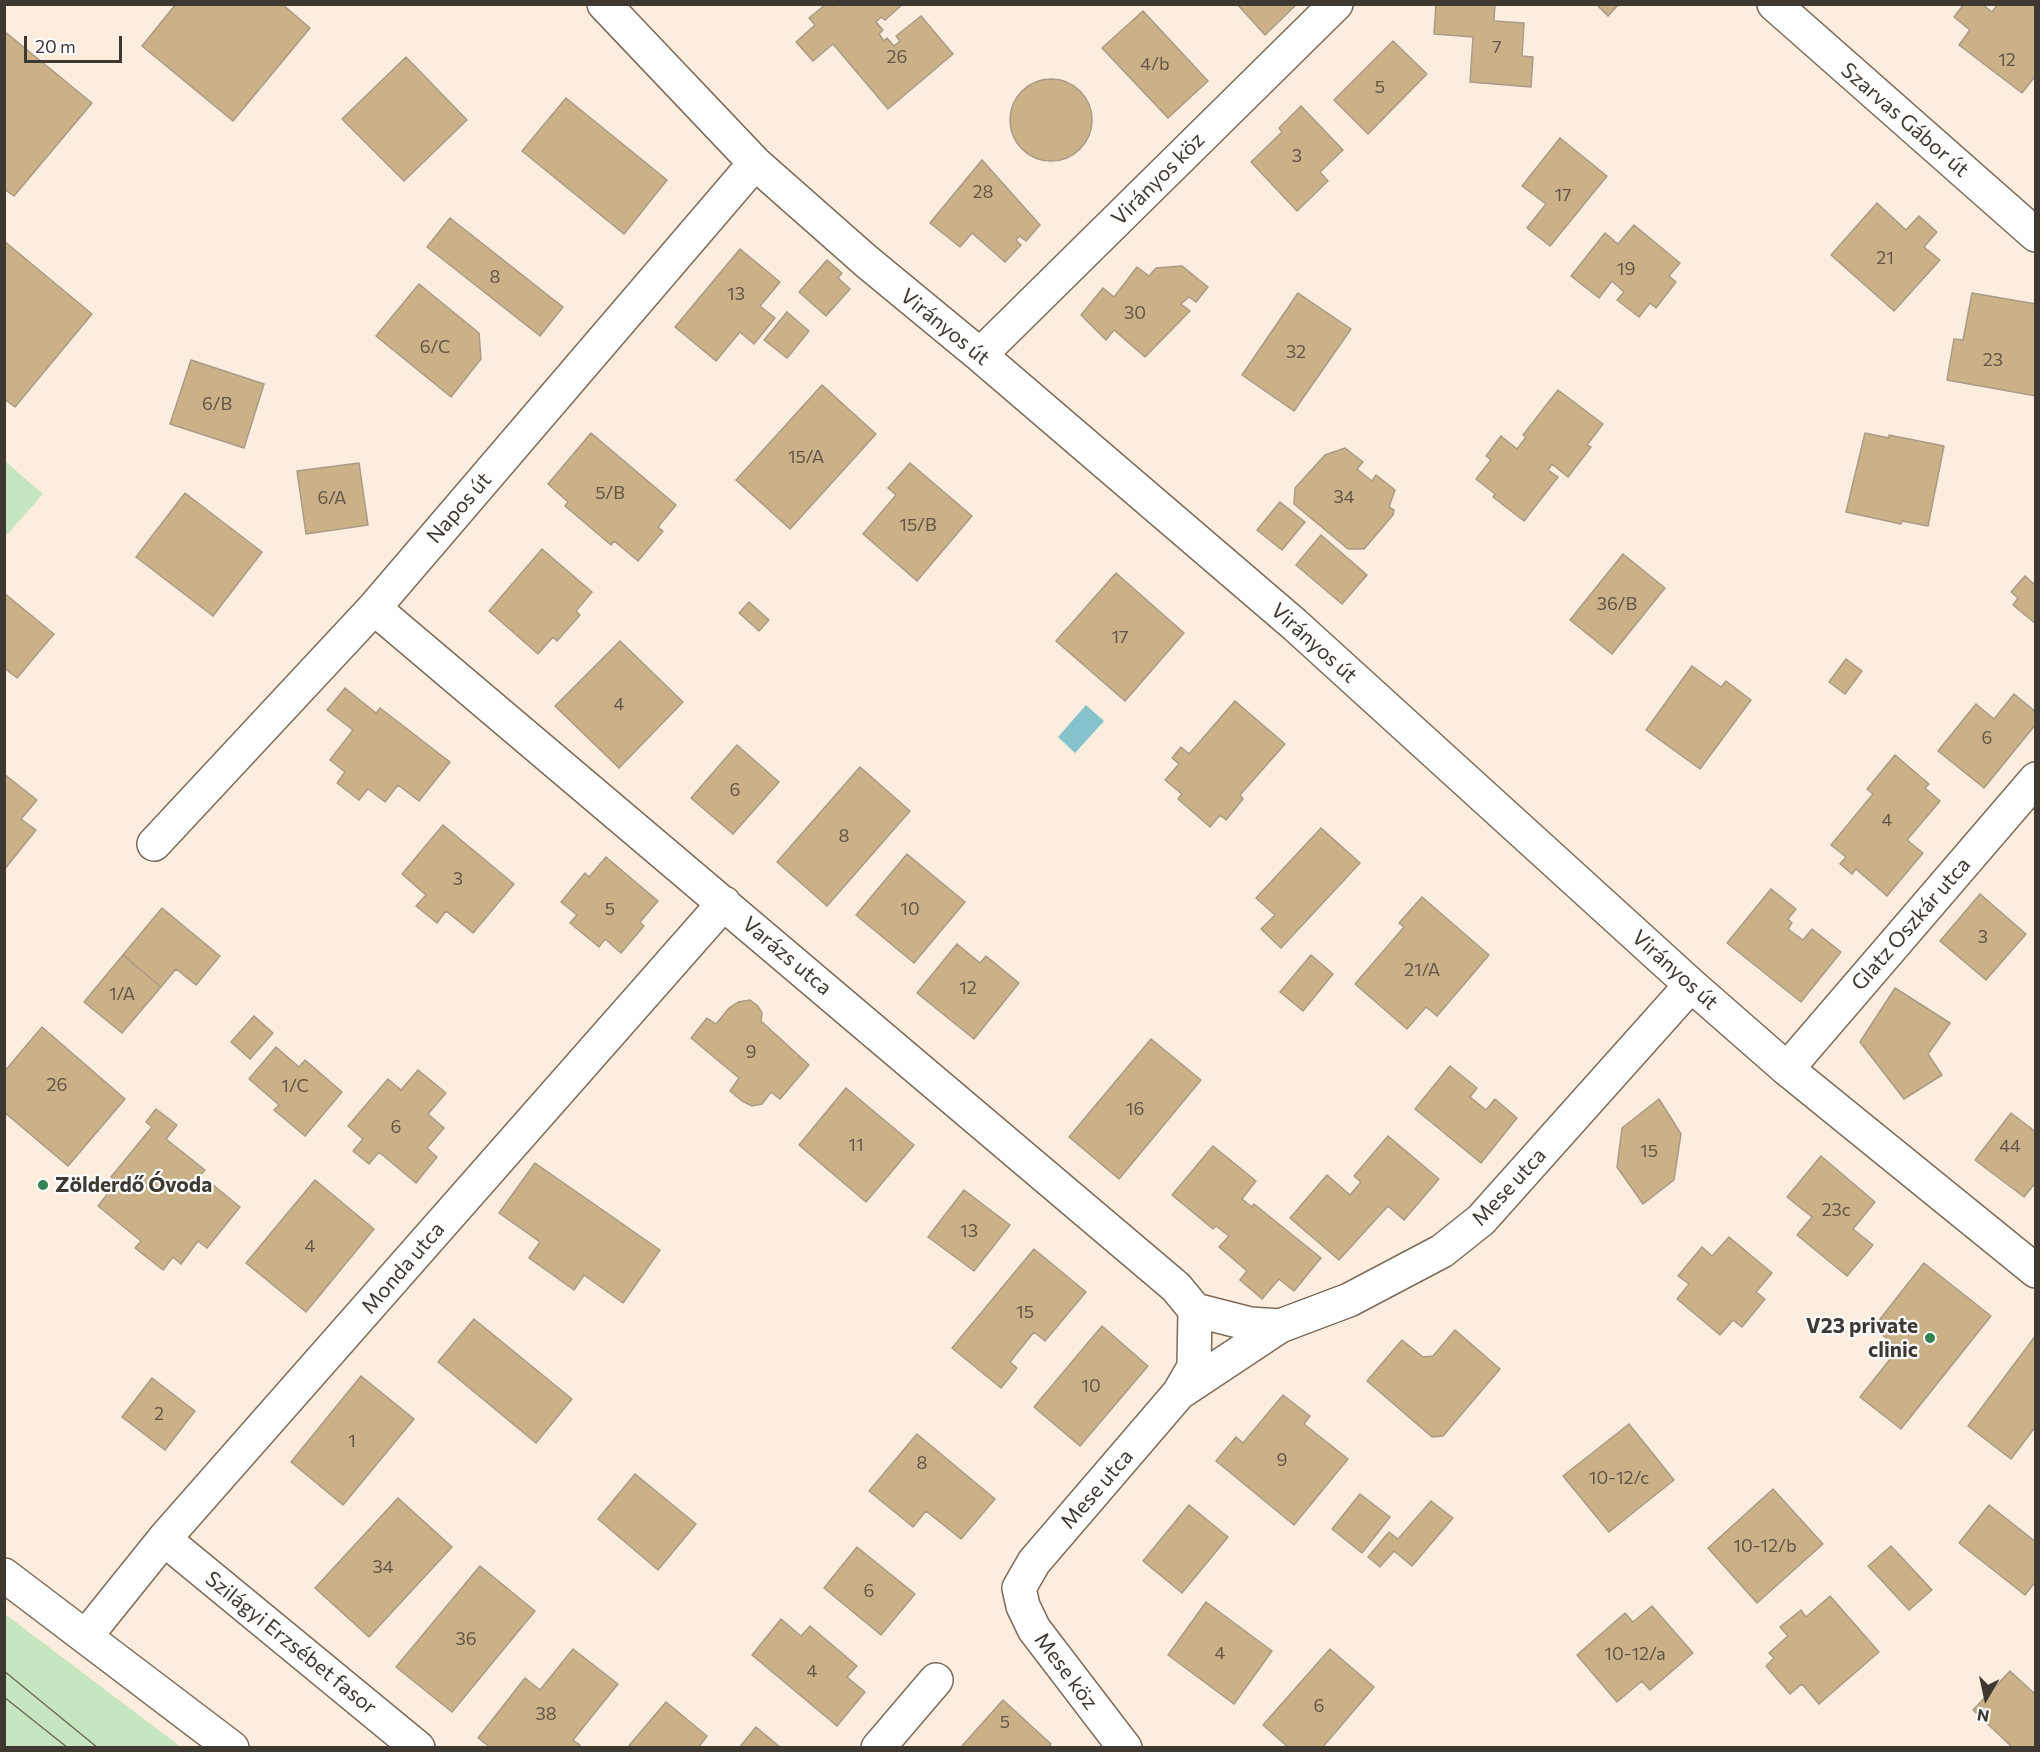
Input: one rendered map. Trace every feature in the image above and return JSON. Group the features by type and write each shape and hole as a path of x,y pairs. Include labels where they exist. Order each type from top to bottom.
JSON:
{"street":[{"name":"Virányos út","path":"604,4 755,163 866,261 980,355 1294,624 1690,985 1787,1069 2036,1271"},
{"name":"Virányos köz","path":"980,355 1336,4"},
{"name":"Szarvas Gábor út","path":"1774,4 2036,235"},
{"name":"Napos út","path":"154,844 374,608 755,163"},
{"name":"Varázs utca","path":"374,608 1176,1287 1195,1310"},
{"name":"Glatz Oszkár utca","path":"1787,1069 2036,779"},
{"name":"Monda utca","path":"86,1636 164,1539 724,903"},
{"name":"Mese utca","path":"1179,1393 1280,1326 1349,1300 1443,1251 1481,1220 1690,985"},
{"name":"Mese utca","path":"1019,1588 1034,1562 1179,1393 1194,1367 1195,1310 1250,1324 1280,1326"},
{"name":"Szilágyi Erzsébet fasor","path":"164,1539 418,1748"},
{"path":"4,1575 232,1748"},
{"name":"Mese köz","path":"1019,1588 1023,1606 1034,1629 1125,1748"},
{"path":"878,1748 936,1680"}],"green space":[{"path":"5,461 43,494 5,537"},
{"path":"5,1614 181,1747 5,1747"}],"water":[{"path":"1086,705 1104,721 1075,753 1058,737"}],"building":[{"path":"176,4 282,4 310,28 233,121 142,46"},
{"path":"826,4 834,6 836,4 903,4 885,20 881,17 876,22 883,30 879,34 884,41 887,38 894,46 900,41 896,36 921,16 953,54 888,109 833,44 813,61 796,42 815,25 809,18"},
{"path":"1237,4 1297,4 1265,35"},
{"path":"1436,4 1495,4 1494,21 1524,23 1522,56 1533,57 1531,87 1470,82 1473,37 1434,34"},
{"path":"1596,4 1619,4 1608,16"},
{"path":"1964,4 1982,4 1992,12 1998,4 2032,4 2036,7 2036,75 2022,93 1959,45 1970,30 1954,17"},
{"path":"1143,11 1208,81 1168,118 1102,48"},
{"path":"4,31 92,103 14,196 4,189"},
{"path":"1393,41 1427,74 1368,134 1334,100"},
{"path":"406,57 467,120 404,181 342,119"},
{"path":"1043,79 1059,79 1074,86 1085,97 1092,112 1089,136 1080,149 1059,161 1043,161 1028,154 1017,143 1010,128 1010,112 1017,97 1028,86"},
{"path":"566,98 667,180 624,234 522,151"},
{"path":"1301,106 1343,150 1320,172 1328,181 1297,211 1251,162 1282,132 1279,128"},
{"path":"1560,138 1607,176 1550,246 1527,228 1546,204 1522,186"},
{"path":"982,160 1040,225 1026,241 1019,236 1016,240 1021,245 1005,262 972,233 960,247 930,223"},
{"path":"1877,203 1906,230 1919,216 1937,232 1924,247 1940,260 1894,311 1831,255"},
{"path":"450,218 563,307 540,336 427,247"},
{"path":"1634,225 1680,263 1669,276 1676,282 1656,308 1650,303 1639,317 1617,300 1624,292 1612,281 1599,298 1571,276 1605,233 1618,244"},
{"path":"4,241 92,314 15,407 4,399"},
{"path":"740,249 780,282 760,306 775,318 754,344 740,332 716,361 675,327"},
{"path":"827,260 842,273 838,278 850,289 826,316 799,292"},
{"path":"1182,266 1208,287 1196,302 1189,297 1181,304 1190,311 1145,357 1114,330 1106,340 1081,315 1103,288 1114,297 1137,267 1149,276 1156,268"},
{"path":"419,284 479,333 481,359 451,397 376,336"},
{"path":"1298,293 1351,329 1294,411 1242,375"},
{"path":"1972,293 2036,304 2036,396 1947,380 1954,339 1963,340"},
{"path":"787,312 809,331 787,358 764,340"},
{"path":"191,360 264,384 244,448 170,424"},
{"path":"822,385 876,434 790,529 736,480"},
{"path":"1558,390 1603,424 1587,445 1591,447 1568,477 1552,464 1548,470 1558,477 1524,521 1493,497 1495,494 1476,479 1491,460 1486,456 1501,436 1517,449 1526,437 1523,435"},
{"path":"591,433 676,505 658,527 663,531 638,561 614,541 611,545 565,506 568,502 548,484"},
{"path":"1865,433 1889,438 1889,435 1944,446 1928,526 1902,521 1901,524 1846,512"},
{"path":"1345,448 1363,462 1357,469 1372,481 1376,475 1395,490 1389,507 1394,510 1393,515 1364,549 1348,549 1294,504 1295,488 1325,455"},
{"path":"359,463 368,525 306,534 297,471"},
{"path":"910,463 972,516 917,581 863,534 896,495 888,488"},
{"path":"185,493 262,552 213,616 136,557"},
{"path":"1280,502 1305,522 1282,550 1257,530"},
{"path":"1321,535 1367,575 1342,604 1296,565"},
{"path":"542,549 592,592 576,611 580,615 557,641 553,637 538,654 489,611"},
{"path":"1623,554 1665,588 1612,654 1570,620"},
{"path":"1116,573 1184,633 1125,701 1056,641"},
{"path":"2025,576 2034,584 2036,582 2036,624 2013,605 2018,598 2011,592"},
{"path":"4,593 54,634 17,678 4,668"},
{"path":"749,602 769,620 759,631 739,613"},
{"path":"620,641 683,702 619,768 555,706"},
{"path":"1846,659 1862,671 1845,694 1829,682"},
{"path":"1692,666 1721,687 1726,681 1751,700 1700,769 1646,730"},
{"path":"345,688 376,713 380,708 450,762 419,801 398,785 385,802 368,789 359,800 337,783 345,772 330,760 353,730 327,710"},
{"path":"2014,694 2036,712 2036,724 1984,788 1938,751 1976,704 1994,719"},
{"path":"1235,701 1285,744 1240,795 1243,799 1226,820 1220,815 1210,827 1178,799 1182,794 1165,780 1179,764 1172,758 1181,747 1189,754"},
{"path":"737,745 779,782 733,834 691,798"},
{"path":"1895,755 1929,784 1925,788 1940,801 1907,840 1923,853 1887,896 1856,869 1852,874 1840,864 1846,857 1831,845 1873,794 1867,789"},
{"path":"860,767 910,811 827,906 777,862"},
{"path":"4,774 37,800 21,819 36,830 4,870"},
{"path":"443,825 514,884 473,933 446,911 437,923 416,906 426,895 402,874"},
{"path":"1321,828 1360,863 1281,948 1261,929 1275,915 1256,898"},
{"path":"907,854 965,902 914,963 856,915"},
{"path":"606,857 658,901 640,922 644,926 621,953 605,939 599,947 570,923 577,915 561,902 585,873 589,877"},
{"path":"1771,889 1796,909 1788,919 1792,923 1788,929 1803,940 1812,929 1841,952 1801,1002 1727,943"},
{"path":"1980,894 2026,934 1986,980 1940,941"},
{"path":"1422,897 1489,955 1437,1016 1426,1007 1407,1029 1355,984 1404,927 1399,923"},
{"path":"162,908 220,956 196,985 176,969 161,987 123,955"},
{"path":"957,944 980,963 986,956 1019,983 974,1039 917,993"},
{"path":"123,955 161,987 122,1033 84,1002"},
{"path":"1311,955 1333,974 1303,1011 1280,992"},
{"path":"1895,988 1950,1023 1928,1054 1942,1075 1904,1099 1860,1042"},
{"path":"750,1000 758,1006 762,1013 761,1021 809,1065 780,1099 771,1092 762,1104 752,1106 730,1091 739,1078 691,1038 707,1018 716,1024 729,1008 738,1002"},
{"path":"254,1016 273,1033 250,1059 231,1042"},
{"path":"42,1027 125,1099 68,1166 4,1112 4,1072"},
{"path":"1151,1039 1201,1080 1119,1179 1069,1137"},
{"path":"276,1047 299,1067 305,1060 342,1092 305,1136 274,1110 279,1105 249,1079"},
{"path":"1450,1066 1477,1088 1470,1097 1486,1110 1495,1099 1517,1118 1481,1163 1415,1109"},
{"path":"418,1070 446,1093 428,1114 444,1128 427,1148 437,1157 416,1183 379,1152 369,1164 353,1151 363,1139 348,1126 388,1079 401,1090"},
{"path":"846,1088 914,1145 866,1202 799,1145"},
{"path":"1659,1099 1681,1134 1674,1180 1643,1204 1617,1167 1622,1128"},
{"path":"156,1109 177,1125 166,1139 205,1170 192,1185 199,1190 207,1180 240,1207 207,1248 198,1241 181,1264 173,1257 163,1270 135,1248 141,1241 98,1206 117,1182 111,1177 152,1127 146,1122"},
{"path":"2011,1113 2036,1132 2036,1182 2024,1197 1975,1160"},
{"path":"1388,1136 1439,1179 1404,1220 1388,1206 1339,1260 1290,1218 1327,1175 1350,1195 1361,1182 1354,1176"},
{"path":"1213,1146 1256,1181 1242,1199 1252,1207 1254,1204 1321,1258 1294,1291 1279,1279 1262,1299 1240,1280 1247,1271 1219,1247 1229,1236 1216,1226 1213,1229 1172,1195"},
{"path":"1821,1156 1875,1202 1853,1229 1873,1245 1847,1276 1797,1235 1812,1217 1787,1197"},
{"path":"535,1163 660,1250 623,1303 584,1275 574,1290 529,1258 540,1242 499,1213"},
{"path":"315,1180 374,1229 306,1312 246,1263"},
{"path":"964,1190 1010,1225 974,1271 928,1237"},
{"path":"1729,1237 1772,1273 1756,1292 1765,1299 1742,1327 1733,1320 1720,1335 1677,1299 1689,1284 1678,1276 1702,1247 1712,1256"},
{"path":"1034,1249 1086,1292 1045,1341 1034,1332 1010,1362 1017,1368 1001,1388 952,1348"},
{"name":"V23 private clinic","path":"1924,1263 1991,1316 1901,1429 1860,1397 1899,1348 1873,1328"},
{"path":"474,1319 572,1399 536,1443 438,1362"},
{"path":"1102,1326 1148,1366 1080,1446 1034,1407"},
{"path":"1455,1330 1500,1369 1443,1436 1432,1437 1367,1381 1402,1340 1423,1357 1433,1356"},
{"path":"2036,1335 2036,1426 2011,1459 1968,1426"},
{"path":"361,1376 414,1419 343,1505 291,1462"},
{"path":"152,1378 195,1411 165,1450 122,1417"},
{"path":"1283,1395 1310,1416 1304,1424 1348,1459 1294,1525 1216,1461 1236,1437 1243,1443"},
{"path":"1629,1424 1674,1480 1609,1532 1563,1476"},
{"path":"917,1434 995,1499 961,1539 926,1511 913,1527 869,1491"},
{"path":"635,1474 696,1524 658,1570 598,1519"},
{"path":"1773,1489 1823,1544 1757,1603 1708,1548"},
{"path":"1360,1494 1390,1517 1362,1553 1332,1529"},
{"path":"398,1498 452,1547 369,1637 315,1588"},
{"path":"1431,1501 1453,1518 1412,1566 1394,1551 1380,1567 1368,1557 1389,1532 1398,1539"},
{"path":"1189,1505 1228,1537 1182,1593 1143,1561"},
{"path":"1989,1505 2036,1542 2036,1581 2025,1595 1959,1543"},
{"path":"1891,1546 1932,1590 1909,1610 1868,1566"},
{"path":"857,1547 915,1594 881,1635 824,1588"},
{"path":"480,1566 535,1611 452,1712 396,1667"},
{"path":"1830,1596 1879,1652 1819,1704 1802,1684 1790,1694 1766,1666 1774,1658 1769,1653 1788,1636 1780,1627 1801,1610 1806,1617"},
{"path":"1206,1602 1272,1651 1234,1704 1168,1655"},
{"path":"1652,1606 1693,1653 1650,1690 1642,1681 1617,1702 1577,1655 1625,1613 1633,1622"},
{"path":"781,1619 801,1636 810,1626 857,1666 847,1677 865,1692 837,1726 752,1655"},
{"path":"573,1649 618,1684 573,1740 580,1745 578,1748 491,1748 478,1738 525,1678 540,1690"},
{"path":"1330,1649 1374,1687 1322,1748 1289,1748 1263,1725"},
{"path":"2010,1671 2036,1695 2036,1748 2013,1748 1973,1710"},
{"path":"1003,1700 1051,1744 1048,1748 961,1747"},
{"path":"666,1702 707,1736 698,1748 627,1748"},
{"path":"756,1727 781,1748 739,1748"}],"tram line":[{"path":"4,1671 98,1748"},
{"path":"4,1697 68,1748"}],"place":[{"name":"Zölderdő Óvoda","path":"43,1185"},
{"name":"V23 private clinic","path":"1930,1338"}]}
